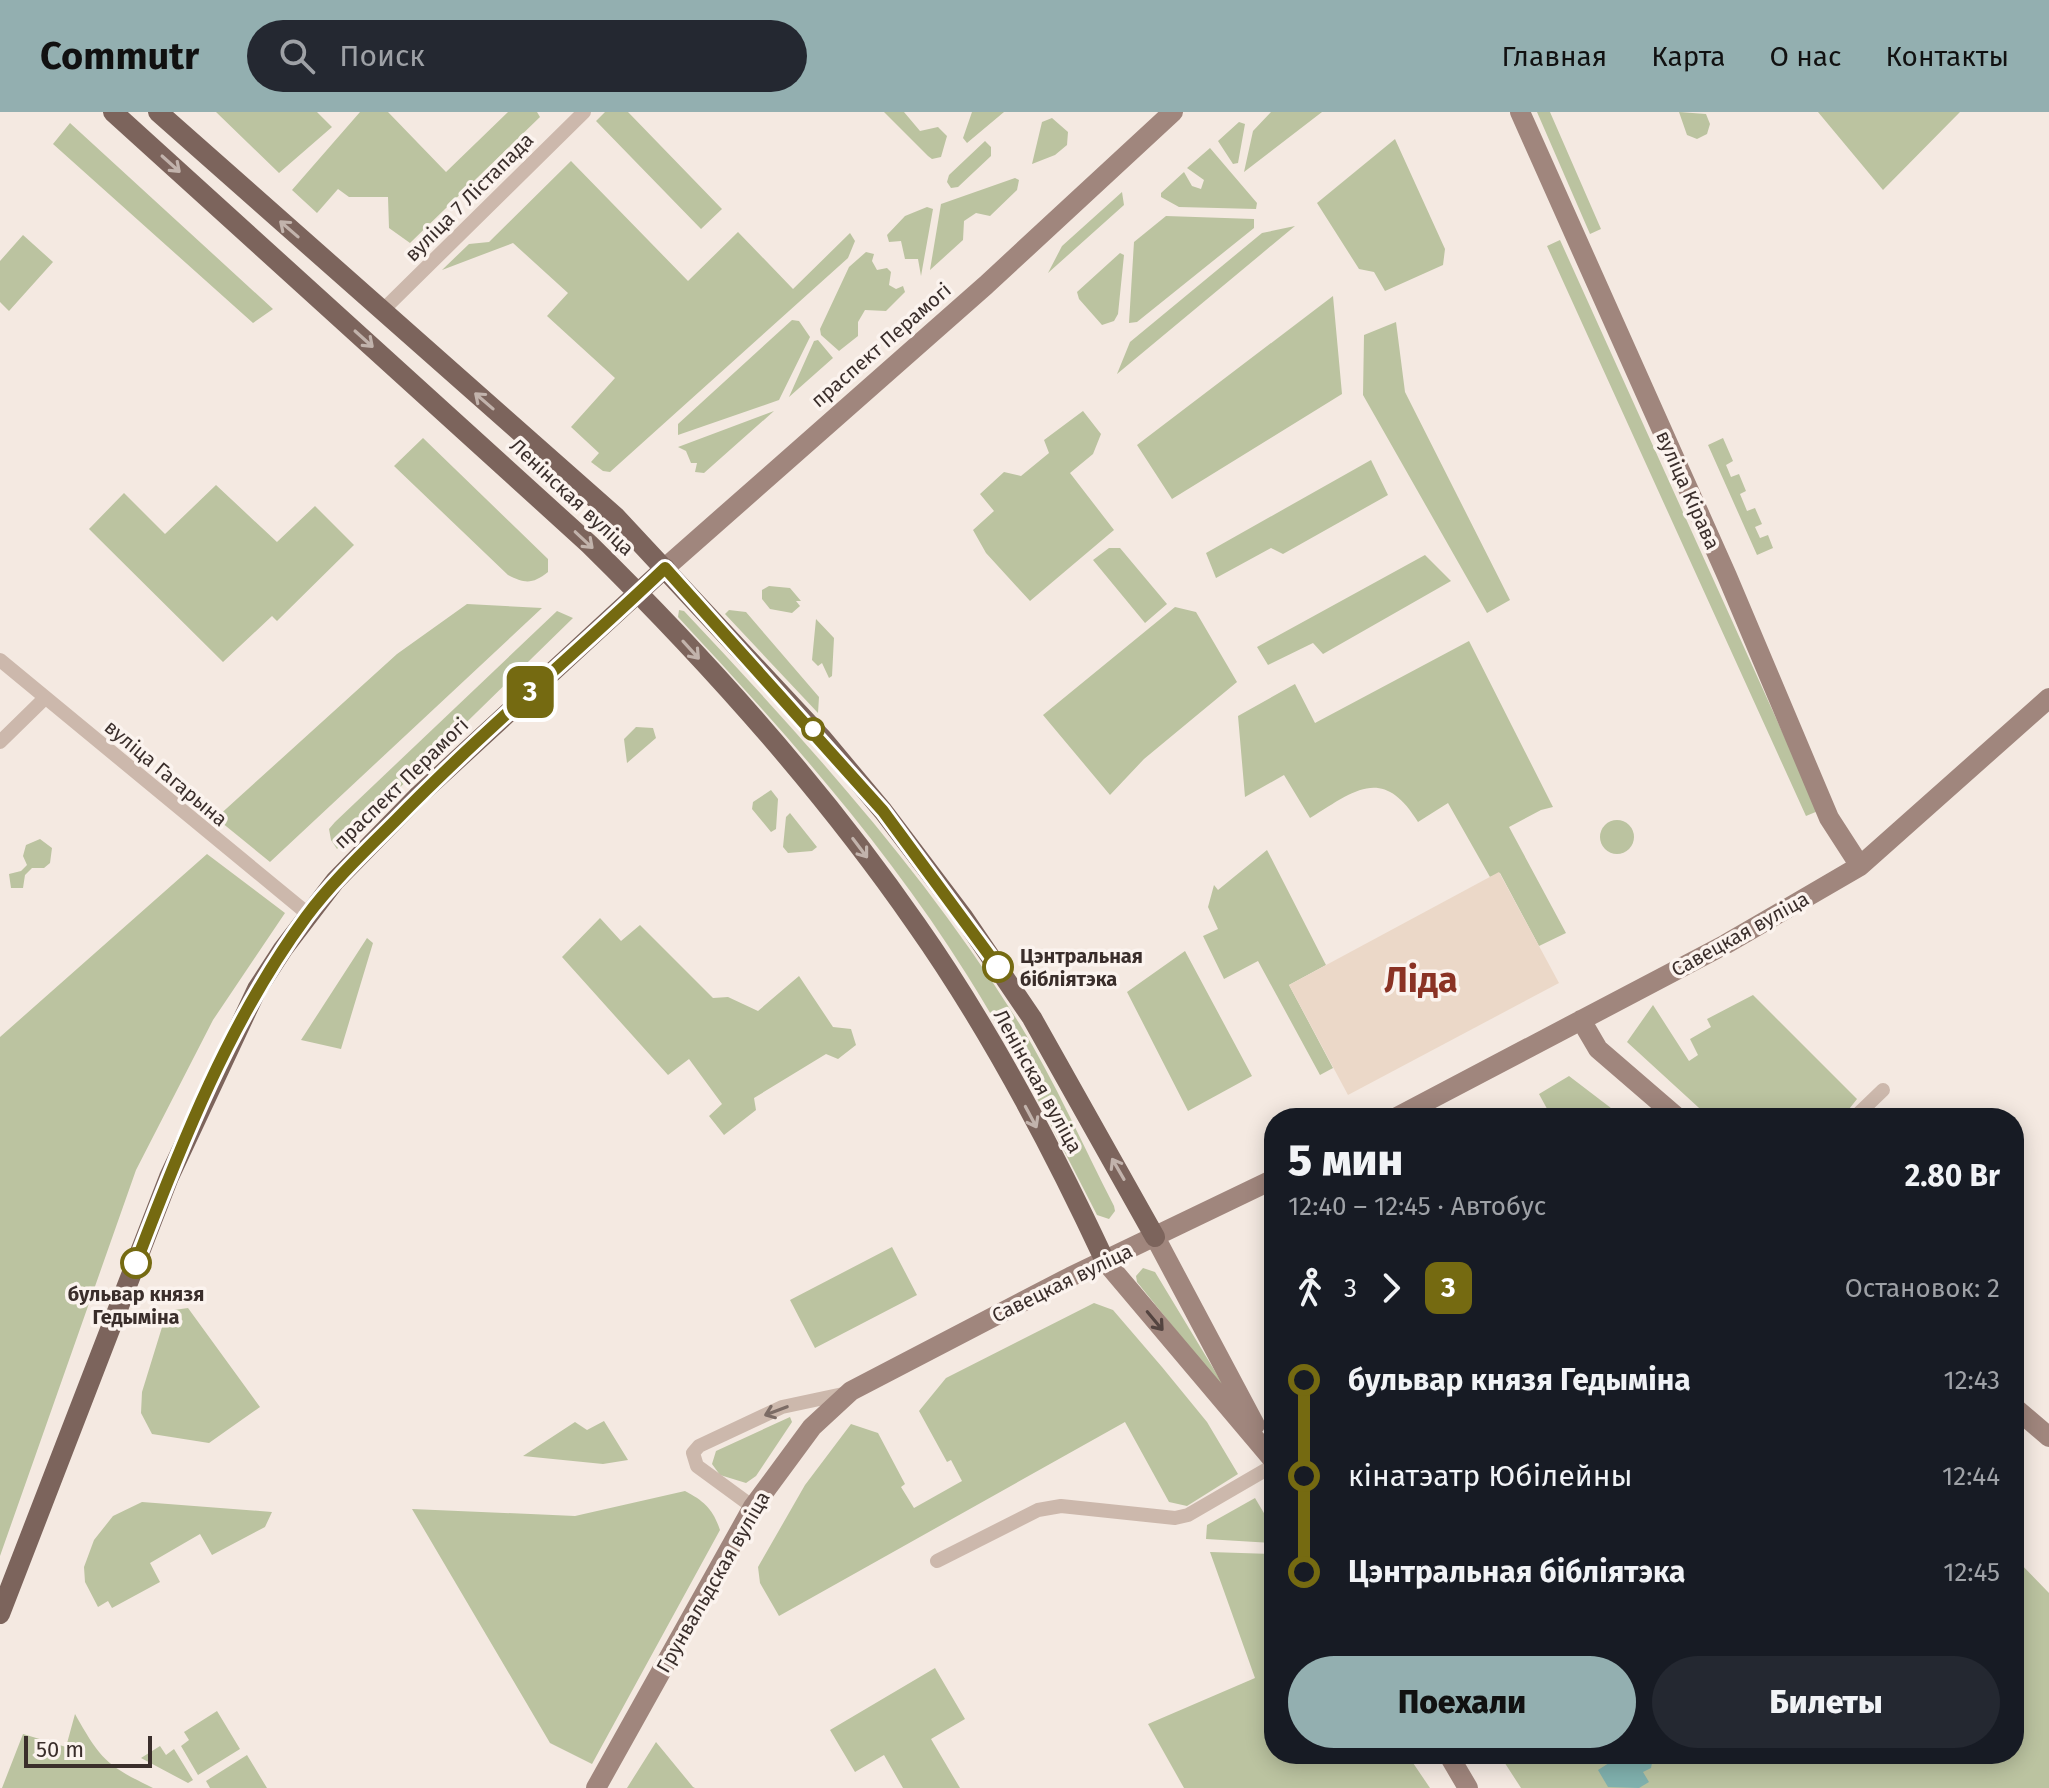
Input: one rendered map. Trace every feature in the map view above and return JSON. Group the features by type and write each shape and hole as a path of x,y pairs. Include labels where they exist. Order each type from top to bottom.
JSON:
{"main road":[{"name":"Ленінская вуліца","path":"113,112 639,593 788,759 917,924 995,1049 1105,1261"},
{"name":"Ленінская вуліца","path":"158,112 616,517 821,737 883,811 964,918 1032,1018 1155,1237"},
{"name":"праспект Перамогі","path":"0,1614 169,1177 245,1011 308,914 335,881 419,795 665,568 986,285 1173,112"},
{"name":"вуліца Кірава","path":"1520,112 1727,576 1829,818 1860,866"},
{"name":"Савецкая вуліца","path":"1414,1108 1726,944 1860,866 2049,698"},
{"path":"1581,1020 1598,1049 1666,1108"},
{"name":"Савецкая вуліца","path":"851,1391 1264,1184"},
{"path":"1155,1237 1264,1443"},
{"path":"1105,1261 1264,1450"},
{"name":"Грунвальдская вуліца","path":"596,1788 753,1507 812,1427 851,1391"},
{"path":"2024,1416 2049,1437"},
{"path":"1454,1764 1468,1788"}],"street":[{"name":"вуліца 7 Лістапада","path":"382,311 584,112"},
{"name":"вуліца Гагарына","path":"0,660 308,914"},
{"path":"0,742 45,698"},
{"path":"1864,1108 1883,1090"},
{"path":"753,1507 697,1466 693,1453 699,1446 782,1407 823,1401 851,1391"},
{"path":"937,1561 1038,1510 1061,1506 1175,1518 1188,1515 1264,1468"}],"green space":[{"path":"216,112 317,112 332,127 279,173"},
{"path":"360,112 388,112 446,172 508,112 537,112 540,117 410,243 389,228 388,197 349,197 338,189 317,213 292,190"},
{"path":"605,112 628,112 722,209 701,229 596,121"},
{"path":"884,112 904,112 920,131 938,127 947,136 941,157 932,159 928,156"},
{"path":"972,112 1004,112 967,143 963,138"},
{"path":"1271,112 1322,112 1244,172 1253,131"},
{"path":"1537,112 1550,112 1601,229 1590,234"},
{"path":"1679,112 1706,114 1710,124 1707,134 1697,139 1687,135"},
{"path":"1818,112 1960,112 1883,190"},
{"path":"1052,118 1068,132 1067,145 1055,155 1032,164 1042,122"},
{"path":"1239,122 1245,124 1238,163 1233,164 1218,141"},
{"path":"70,123 273,309 253,323 53,144"},
{"path":"1395,139 1445,249 1443,265 1385,291 1374,272 1359,269 1317,203"},
{"path":"985,141 991,147 991,156 958,187 951,188 947,182 949,175"},
{"path":"1210,148 1257,203 1256,209 1179,207 1161,197 1161,193 1184,172 1192,186 1201,189 1204,180 1187,168"},
{"path":"571,161 688,281 738,232 793,289 850,233 855,241 848,258 610,472 591,462 599,453 571,427 615,378 547,316 568,293 513,243 442,270 469,244 489,242"},
{"path":"1015,178 1019,180 1017,190 990,216 976,213 964,221 963,240 930,270 941,204"},
{"path":"1122,192 1124,205 1048,273 1062,246"},
{"path":"927,207 933,209 921,276 918,259 905,259 901,241 889,242 887,235 905,216"},
{"path":"1166,216 1254,219 1254,228 1137,322 1129,323 1134,242"},
{"path":"1295,226 1117,374 1130,342 1262,233"},
{"path":"23,235 53,262 9,311 0,302 0,261"},
{"path":"1560,240 1818,811 1806,816 1547,246"},
{"path":"866,252 874,254 872,261 877,270 887,268 891,272 889,285 896,289 903,286 905,292 886,311 865,310 858,322 858,336 839,351 821,335 820,329 849,267"},
{"path":"1120,253 1124,255 1118,314 1114,321 1102,325 1079,299 1077,292"},
{"path":"1333,296 1342,394 1172,499 1137,445"},
{"path":"792,320 799,321 810,337 779,400 678,435 678,424"},
{"path":"1396,322 1405,392 1510,600 1487,613 1363,395 1364,335"},
{"path":"818,340 833,358 789,397 814,341"},
{"path":"774,411 704,473 695,472 697,463 691,463 686,451 678,447"},
{"path":"1083,411 1101,434 1093,454 1070,473 1114,530 1030,601 986,553 973,530 994,511 980,494 1004,472 1021,476 1049,453 1044,440"},
{"path":"423,438 548,559 548,572 529,581 508,575 394,466"},
{"path":"1723,438 1733,461 1726,465 1731,477 1739,474 1746,491 1740,494 1747,511 1755,508 1762,524 1755,527 1760,538 1768,535 1773,548 1757,555 1708,445"},
{"path":"1371,460 1388,495 1283,554 1271,548 1216,578 1206,553"},
{"path":"216,485 277,542 315,506 354,545 277,621 272,616 223,662 89,529 124,493 165,534"},
{"path":"1109,548 1120,548 1167,604 1145,623 1093,560"},
{"path":"1425,555 1451,581 1323,654 1313,643 1268,665 1257,647"},
{"path":"769,586 790,588 801,601 796,601 800,606 792,613 770,609 762,599 762,590"},
{"path":"467,604 542,608 270,862 216,818 397,654"},
{"path":"1175,607 1196,612 1237,682 1144,759 1110,795 1043,715"},
{"path":"679,610 684,611 819,758 944,913 1032,1045 1114,1206 1115,1211 1109,1219 1097,1215 1002,1034 967,975 902,880 831,789 678,617"},
{"path":"729,610 746,612 819,697 818,713 725,614"},
{"path":"557,611 573,618 337,849 329,829 335,822"},
{"path":"816,619 834,638 832,676 829,678 822,663 818,666 812,660"},
{"path":"1469,641 1553,807 1509,827 1566,933 1539,946 1500,873 1490,877 1448,803 1418,822 1393,793 1368,788 1341,799 1310,818 1284,775 1245,797 1238,716 1295,684 1315,723"},
{"path":"636,727 653,728 656,738 627,763 624,739"},
{"path":"771,790 778,799 776,829 771,832 752,809 753,802"},
{"path":"790,813 817,847 812,851 788,853 783,847 786,817"},
{"path":"1617,820 1629,825 1634,837 1629,849 1617,854 1605,849 1600,837 1605,825"},
{"path":"40,839 52,848 50,863 44,868 32,868 25,875 23,888 11,888 9,874 21,871 27,865 23,856 26,845"},
{"path":"1267,850 1326,965 1289,985 1333,1068 1320,1075 1258,961 1224,979 1203,936 1218,929 1208,907 1214,885 1218,890"},
{"path":"207,854 285,913 213,1020 136,1170 0,1556 0,1037"},
{"path":"600,918 621,941 640,925 713,998 728,997 758,1011 799,976 833,1027 851,1029 856,1045 838,1059 826,1054 754,1098 756,1110 724,1135 709,1116 722,1104 689,1059 668,1075 562,957"},
{"path":"367,938 373,943 341,1049 301,1040"},
{"path":"1185,951 1252,1076 1188,1111 1127,992"},
{"path":"1753,995 1857,1099 1850,1108 1699,1108 1627,1042 1653,1005 1689,1061 1698,1055 1690,1039 1711,1027 1707,1019"},
{"path":"1569,1076 1611,1108 1547,1108 1539,1094"},
{"path":"892,1247 917,1295 815,1348 790,1300"},
{"path":"1143,1268 1155,1272 1233,1401 1137,1282 1136,1276"},
{"path":"1094,1303 1113,1310 1162,1367 1207,1422 1238,1474 1187,1506 1169,1502 1125,1422 779,1616 760,1583 758,1567 805,1485 851,1424 878,1433 905,1484 901,1487 914,1508 962,1481 951,1460 947,1462 919,1411 946,1378"},
{"path":"188,1308 260,1407 209,1443 152,1434 141,1413 142,1392 167,1311"},
{"path":"790,1417 792,1422 756,1476 746,1483 720,1475 712,1464 716,1451"},
{"path":"604,1421 628,1460 603,1464 523,1456 575,1422 587,1430"},
{"path":"685,1491 707,1506 720,1530 592,1764 550,1743 412,1509 575,1516"},
{"path":"1255,1498 1264,1513 1264,1542 1206,1539 1207,1525"},
{"path":"142,1502 272,1512 265,1527 212,1555 200,1534 150,1563 160,1582 112,1608 108,1601 98,1607 85,1582 84,1567 94,1540 113,1516"},
{"path":"1210,1552 1264,1554 1264,1764 1414,1764 1430,1788 1184,1788 1148,1724 1255,1678"},
{"path":"2024,1567 2049,1593 2049,1788 1521,1788 1505,1764 2024,1764"},
{"path":"935,1668 965,1719 931,1739 960,1788 903,1788 884,1755 855,1772 830,1730"},
{"path":"217,1711 240,1749 198,1775 181,1746 189,1740 184,1732"},
{"path":"75,1714 106,1760 153,1788 2,1788 23,1734 66,1747"},
{"path":"656,1742 693,1787 695,1788 627,1788"},
{"path":"160,1746 166,1755 174,1749 193,1780 188,1783 141,1758"},
{"path":"247,1755 267,1788 210,1788 206,1781"}],"shaded area":[{"path":"1499,872 1559,983 1348,1095 1289,985"}],"water":[{"path":"1607,1764 1652,1764 1651,1768 1643,1772 1649,1782 1639,1788 1608,1787 1598,1770"}],"bus line":[{"name":"3","path":"136,1263 169,1177 245,1011 308,914 335,881 419,795 665,568 821,737 883,811 998,967"}],"place":[{"name":"Цэнтральная бібліятэка","path":"998,967"},
{"name":"бульвар князя Гедыміна","path":"136,1263"}],"district":[{"name":"Ліда","path":"1421,979"}]}
